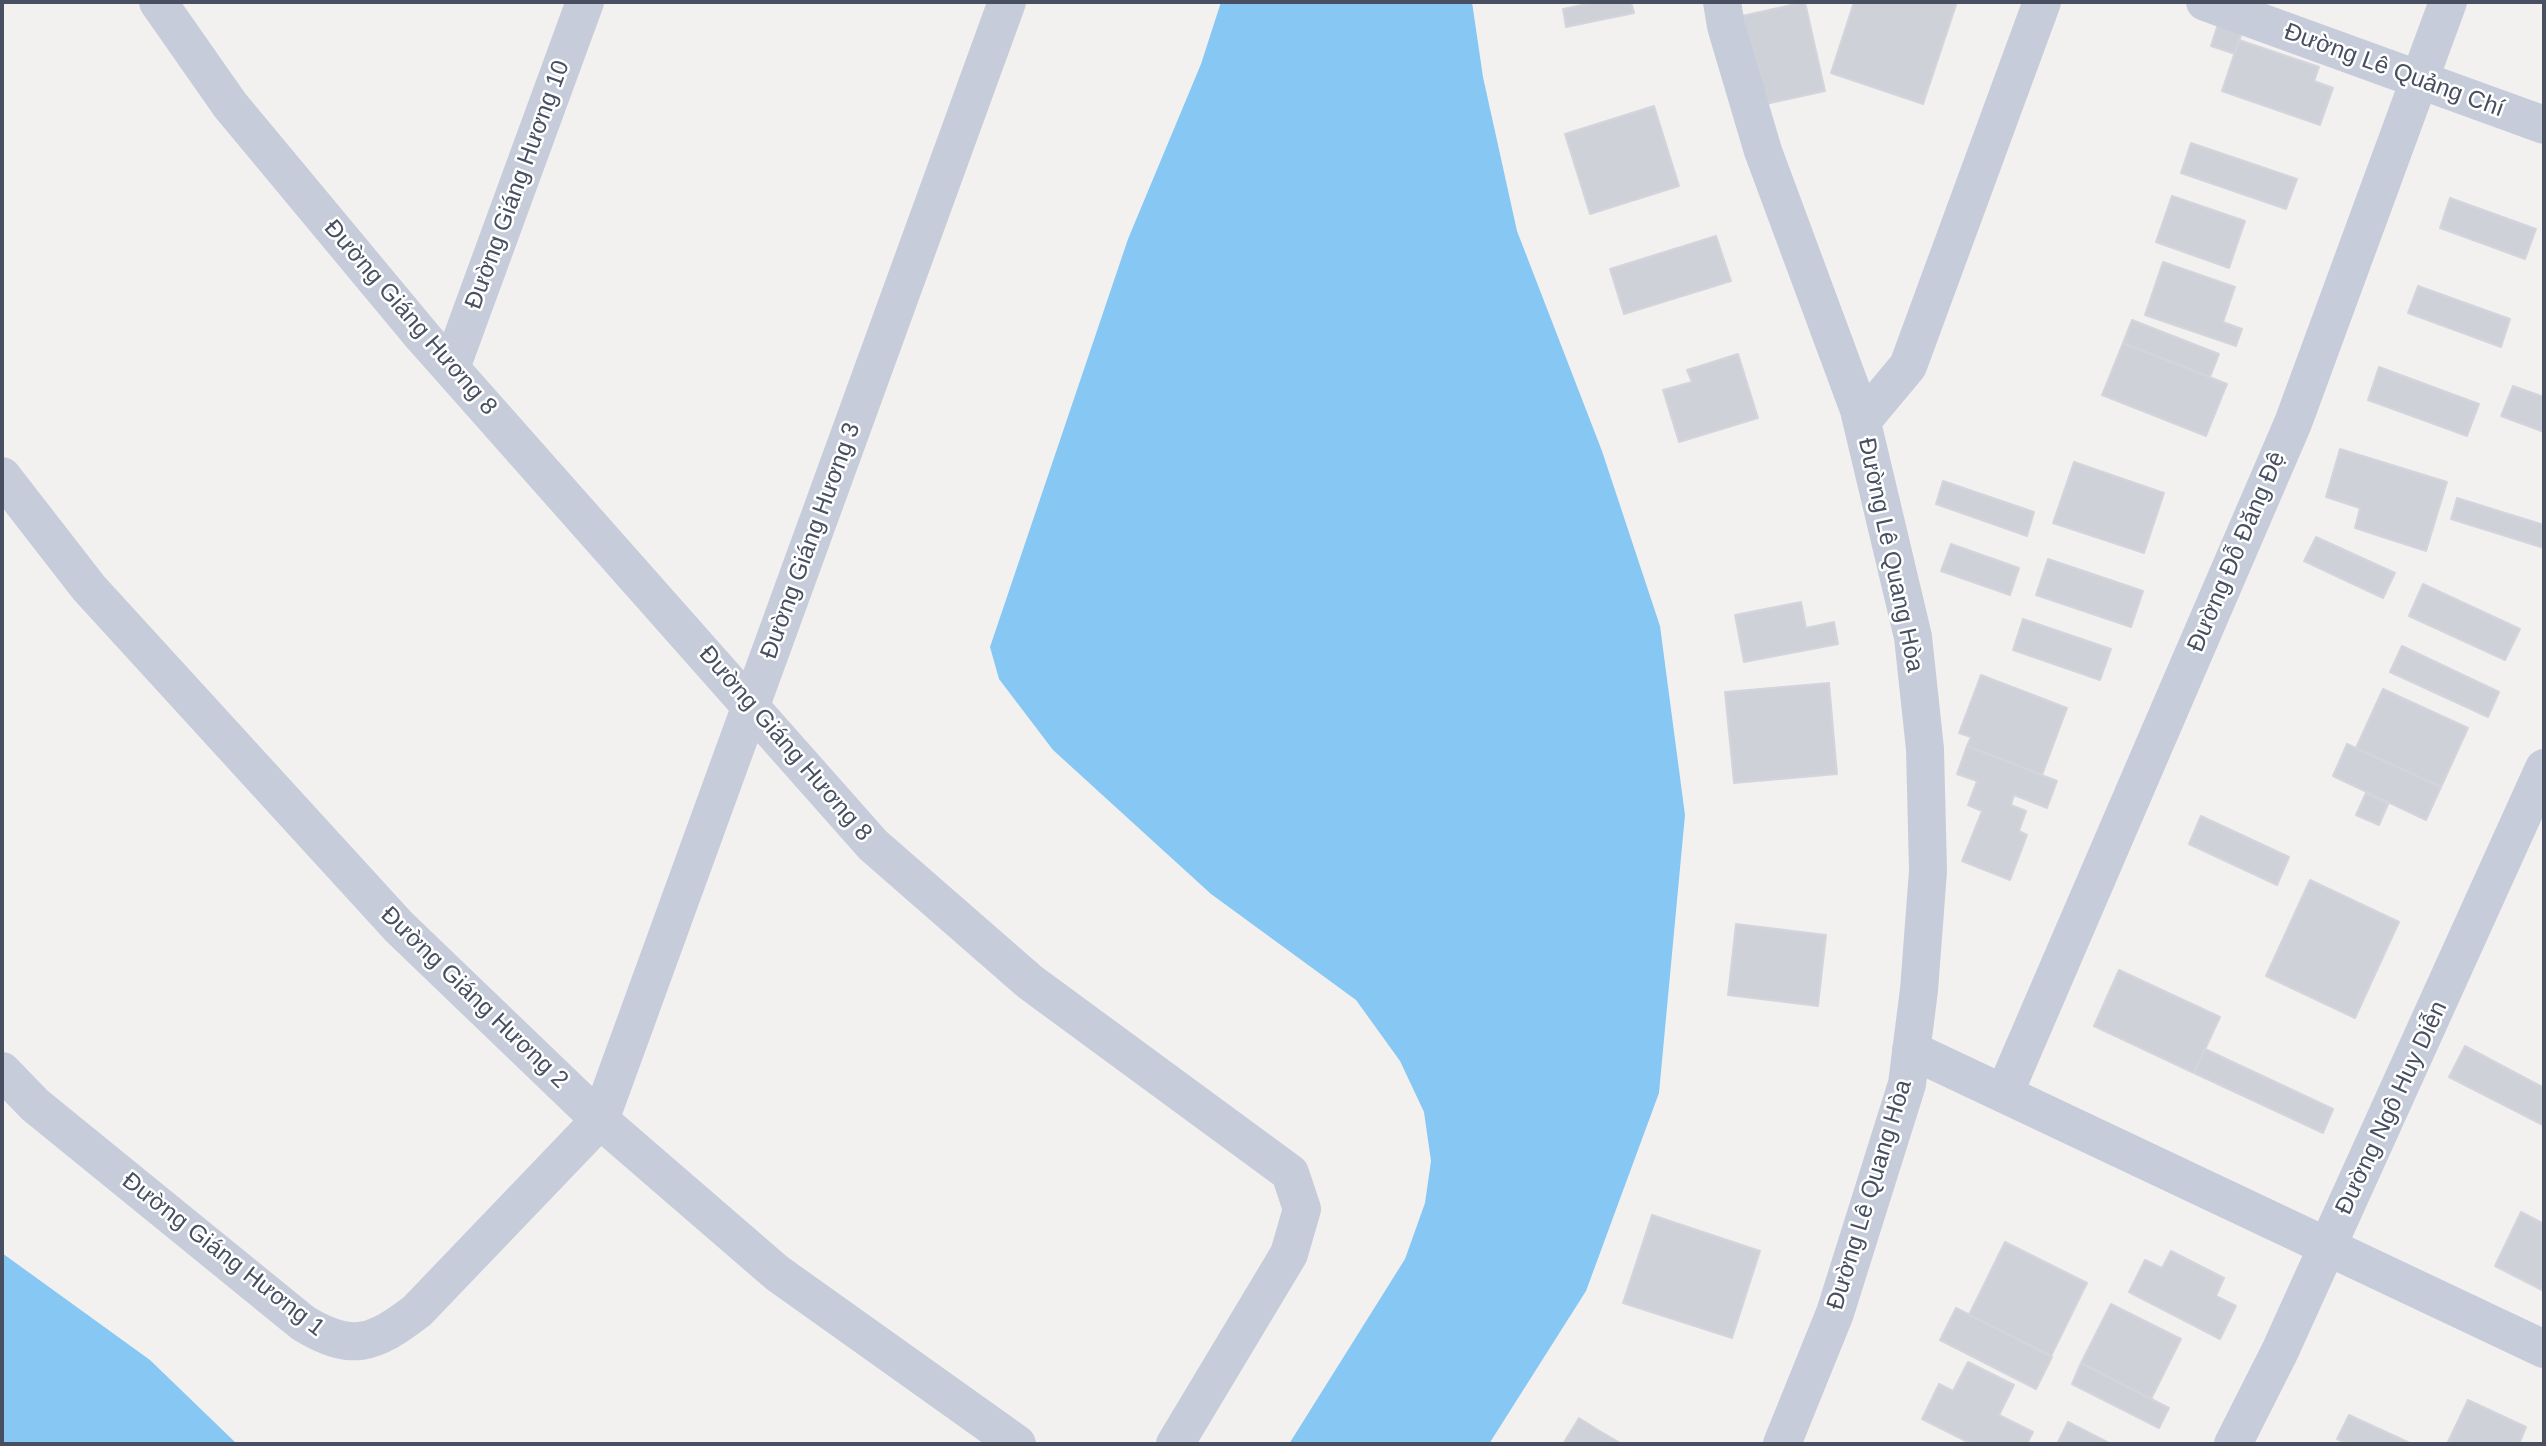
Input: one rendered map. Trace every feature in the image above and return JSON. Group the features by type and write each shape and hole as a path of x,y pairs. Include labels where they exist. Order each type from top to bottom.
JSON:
{"street":[{"name":"Đường Giáng Hương 10","path":"451,368 585,2"},
{"name":"Đường Giáng Hương 3","path":"600,1120 1007,2"},
{"name":"Đường Lê Quang Hòa","path":"1722,2 1726,26 1763,151 1862,421 1913,637 1925,748 1928,871 1919,989 1907,1084 1835,1312 1782,1444"},
{"path":"1862,421 1908,366 2042,2"},
{"name":"Đường Lê Quảng Chí","path":"2205,2 2544,125"},
{"name":"Đường Đỗ Đăng Đệ","path":"2004,1094 2293,423 2448,2"},
{"name":"Đường Giáng Hương 8","path":"160,3 230,105 451,368 752,705 873,845 1030,982 1290,1173 1302,1209 1289,1254 1175,1444"},
{"name":"Đường Giáng Hương 2","path":"2,476 89,588 398,927 600,1120 777,1273 1017,1444"},
{"name":"Đường Ngô Huy Diễn","path":"2233,1444 2280,1351 2544,768"},
{"path":"1911,1050 2544,1349"},
{"name":"Đường Giáng Hương 1","path":"2,1071 46,1113 303,1323 328,1339 358,1343 391,1331 417,1311 600,1120"}],"water":[{"path":"1221,2 1472,2 1483,77 1517,231 1602,451 1660,626 1685,815 1659,1093 1586,1291 1489,1444 1289,1444 1405,1259 1425,1203 1431,1161 1424,1112 1400,1061 1356,1000 1211,894 1053,750 999,679 990,647 1128,239 1201,64"},
{"path":"2,1253 150,1360 237,1444 2,1444"}],"building":[{"path":"1596,2 1631,2 1634,13 1566,27 1563,9"},
{"path":"1805,2 1825,91 1761,105 1742,16"},
{"path":"1854,2 1957,2 1923,104 1831,73"},
{"path":"2218,24 2242,32 2235,54 2211,46"},
{"path":"2239,40 2319,67 2314,81 2333,88 2320,125 2222,91"},
{"path":"1654,106 1679,186 1590,214 1565,134"},
{"path":"2191,143 2297,179 2286,209 2181,173"},
{"path":"2172,196 2245,221 2229,268 2156,242"},
{"path":"2450,198 2536,229 2525,259 2440,228"},
{"path":"1716,236 1731,281 1624,314 1610,269"},
{"path":"2163,262 2235,287 2223,322 2242,329 2236,346 2145,315"},
{"path":"2418,286 2510,319 2501,347 2408,313"},
{"path":"2132,320 2219,354 2210,377 2123,343"},
{"path":"2123,343 2227,384 2206,436 2102,395"},
{"path":"1738,354 1758,418 1679,442 1663,390 1692,382 1687,370"},
{"path":"2379,367 2479,404 2467,436 2368,400"},
{"path":"2513,386 2544,397 2544,432 2501,416"},
{"path":"2340,449 2447,482 2426,551 2355,528 2360,508 2326,497"},
{"path":"2074,462 2164,493 2144,553 2053,523"},
{"path":"1943,481 2034,512 2027,536 1936,504"},
{"path":"2457,498 2544,525 2544,548 2451,519"},
{"path":"2316,537 2395,573 2383,598 2304,561"},
{"path":"1951,544 2019,568 2010,595 1941,571"},
{"path":"2048,559 2143,591 2131,627 2036,595"},
{"path":"2423,584 2520,629 2505,660 2409,616"},
{"path":"1801,602 1806,628 1834,622 1838,644 1744,662 1735,615"},
{"path":"2023,619 2111,649 2100,680 2013,650"},
{"path":"2402,646 2499,692 2488,717 2390,672"},
{"path":"1981,675 2067,708 2042,775 1967,746 1971,737 1959,733"},
{"path":"1829,683 1837,774 1734,783 1725,692"},
{"path":"2383,689 2468,728 2441,787 2356,748"},
{"path":"2347,744 2441,787 2426,820 2333,776"},
{"path":"1967,746 2057,781 2047,808 2014,795 2011,805 2026,811 2019,831 2027,835 2010,880 1962,861 1982,811 1968,805 1977,781 1957,774"},
{"path":"2366,793 2388,804 2379,825 2356,815"},
{"path":"2201,816 2289,857 2277,885 2189,844"},
{"path":"2310,880 2399,922 2355,1018 2266,976"},
{"path":"1736,924 1826,935 1818,1006 1728,995"},
{"path":"2119,970 2220,1017 2194,1073 2094,1026"},
{"path":"2465,1046 2544,1088 2543,1125 2449,1077"},
{"path":"2205,1049 2333,1109 2323,1133 2194,1073"},
{"path":"2521,1212 2544,1224 2544,1291 2495,1266"},
{"path":"1652,1215 1760,1251 1732,1338 1623,1303"},
{"path":"2005,1242 2087,1283 2051,1356 1969,1315"},
{"path":"2171,1251 2224,1278 2216,1296 2236,1306 2220,1339 2129,1292 2145,1260 2162,1268"},
{"path":"2111,1304 2181,1339 2151,1399 2081,1363"},
{"path":"1956,1308 2052,1357 2036,1389 1940,1340"},
{"path":"1968,1362 2014,1385 1999,1415 2033,1432 2027,1444 1972,1444 1922,1419 1939,1384 1953,1391"},
{"path":"2081,1363 2169,1408 2159,1428 2072,1384"},
{"path":"2468,1400 2526,1427 2519,1444 2447,1444"},
{"path":"2349,1415 2412,1444 2348,1444 2337,1439"},
{"path":"1579,1418 1598,1430 1622,1444 1563,1444"},
{"path":"2068,1422 2111,1444 2057,1444"}]}
